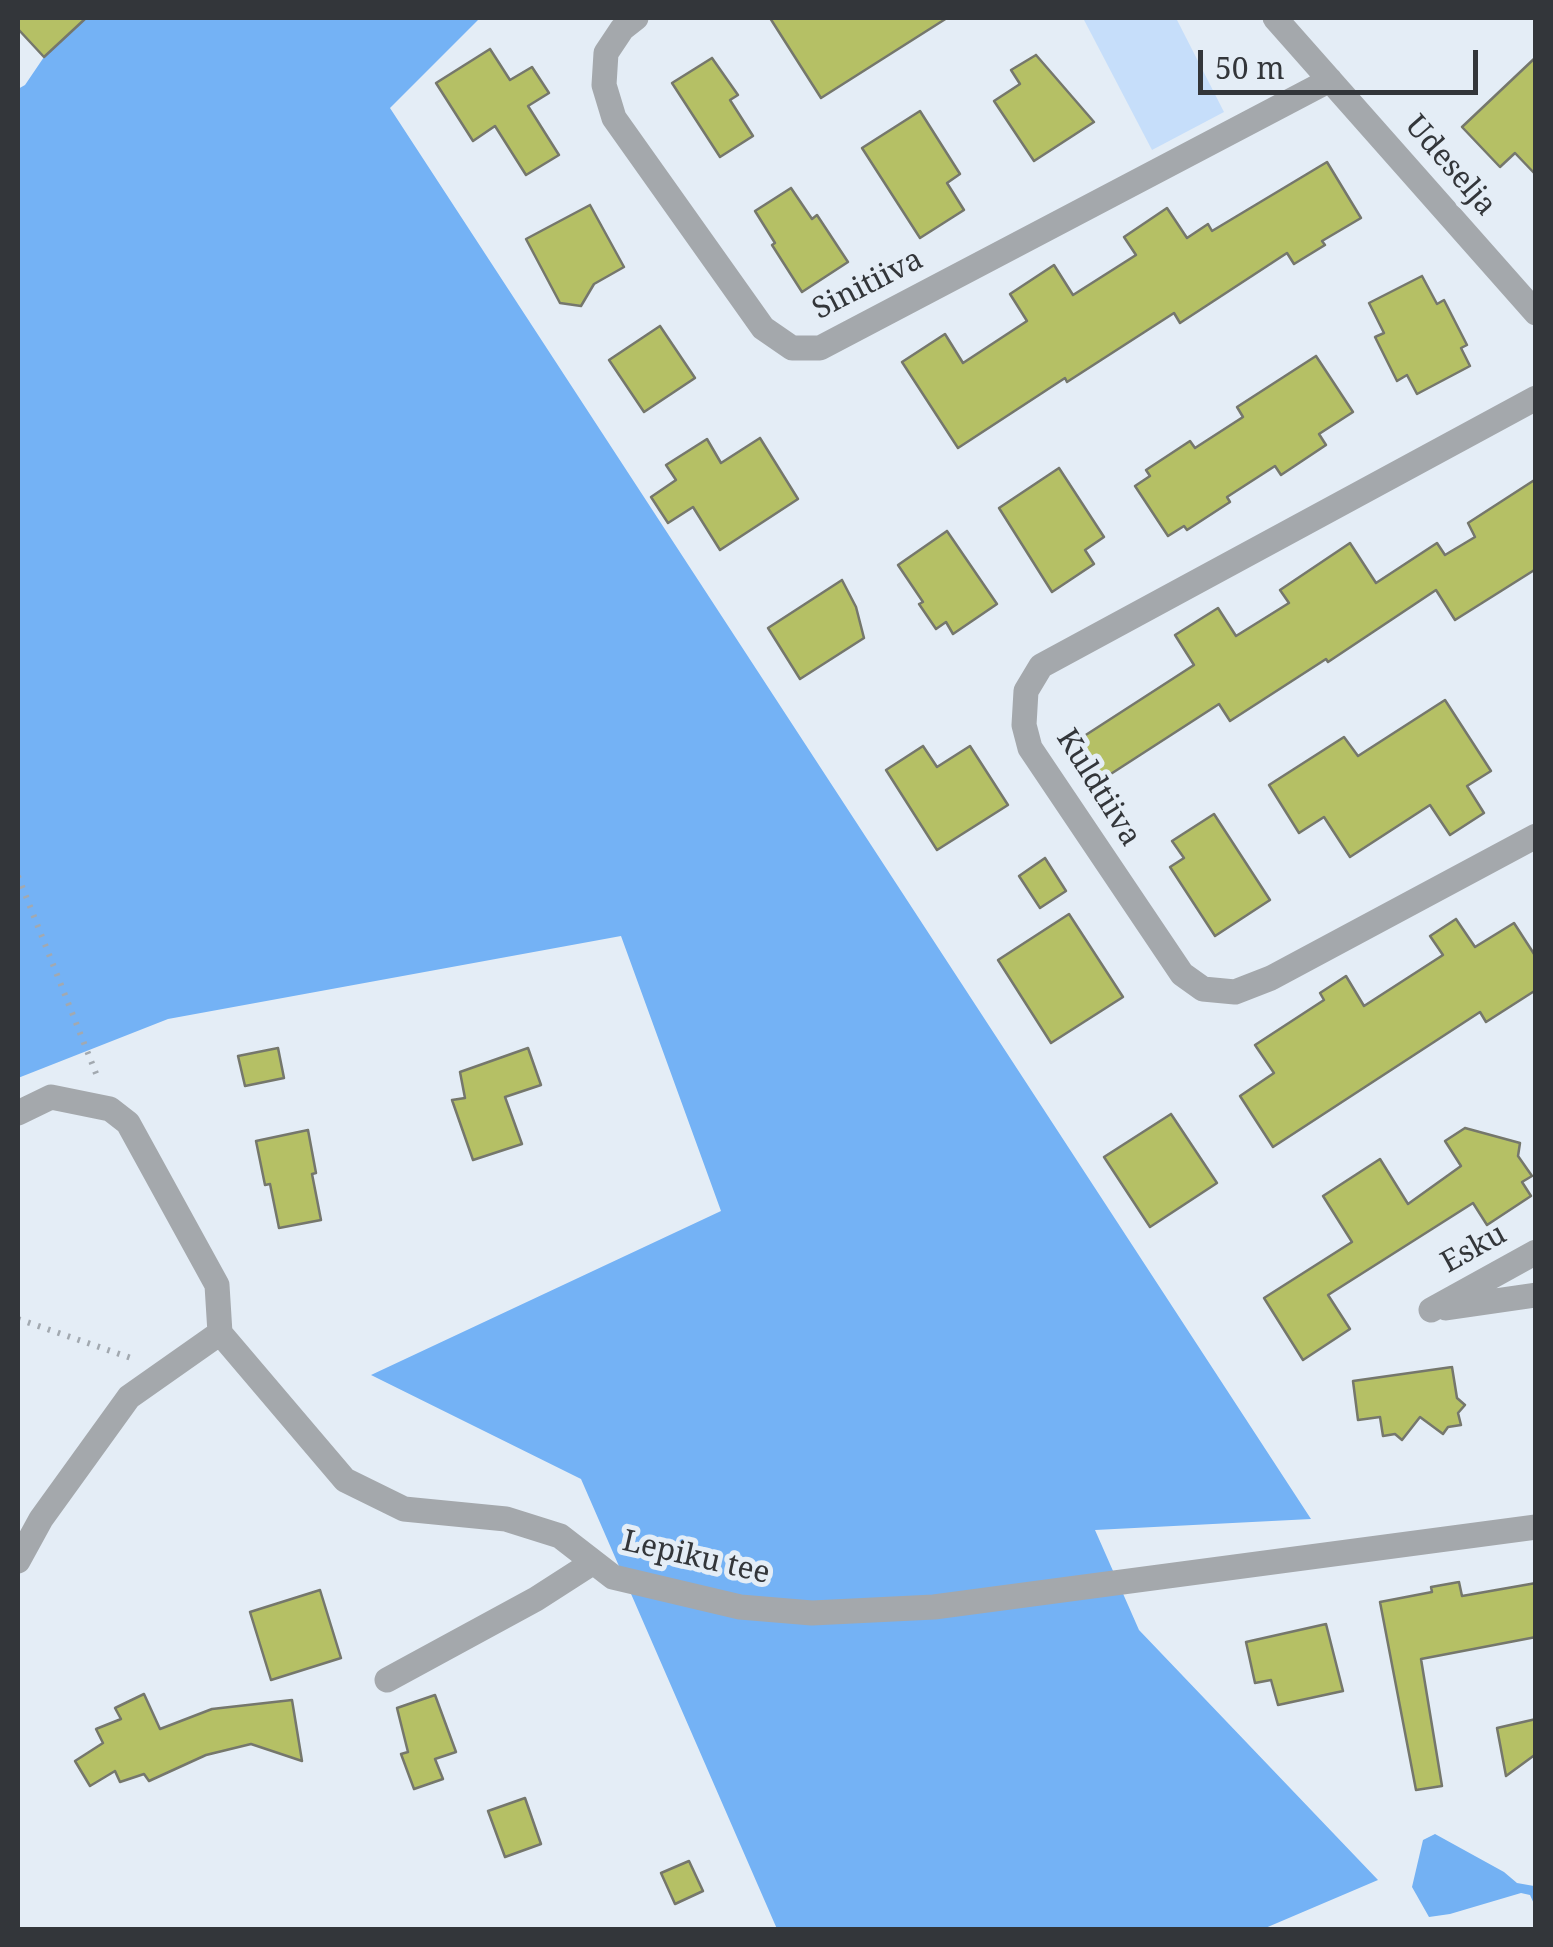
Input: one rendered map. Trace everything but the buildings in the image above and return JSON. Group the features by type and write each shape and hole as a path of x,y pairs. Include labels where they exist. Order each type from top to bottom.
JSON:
{"street":[{"name":"Sinitiiva","path":"636,18 622,29 606,52 604,84 614,118 763,328 792,348 820,348 1330,80"},
{"name":"Udeselja","path":"1275,18 1536,314"},
{"name":"Kuldtiiva","path":"1536,398 1041,666 1026,692 1024,725 1030,748 1182,974 1203,989 1236,992 1271,978 1536,836"},
{"path":"18,1113 51,1097 110,1109 128,1123 217,1285 220,1333 129,1397 41,1519 18,1561"},
{"name":"Esku","path":"1536,1252 1432,1310 1536,1296"},
{"name":"Lepiku tee","path":"220,1333 345,1480 404,1510 506,1519 560,1536 613,1578 740,1607 812,1613 934,1607 1536,1527"},
{"path":"387,1680 592,1563"}],"path":[{"path":"18,876 110,1109"},
{"path":"18,1319 168,1370"}],"shaded area":[{"path":"86,18 480,18 390,108 1311,1519 1095,1530 1139,1630 1378,1880 1263,1929 777,1929 581,1479 371,1375 721,1211 621,936 168,1019 18,1078 18,89 44,57"},
{"path":"1083,18 1176,18 1224,112 1152,150"},
{"path":"1435,1834 1517,1883 1534,1886 1535,1906 1530,1895 1521,1893 1429,1917 1412,1887 1423,1840"}]}
